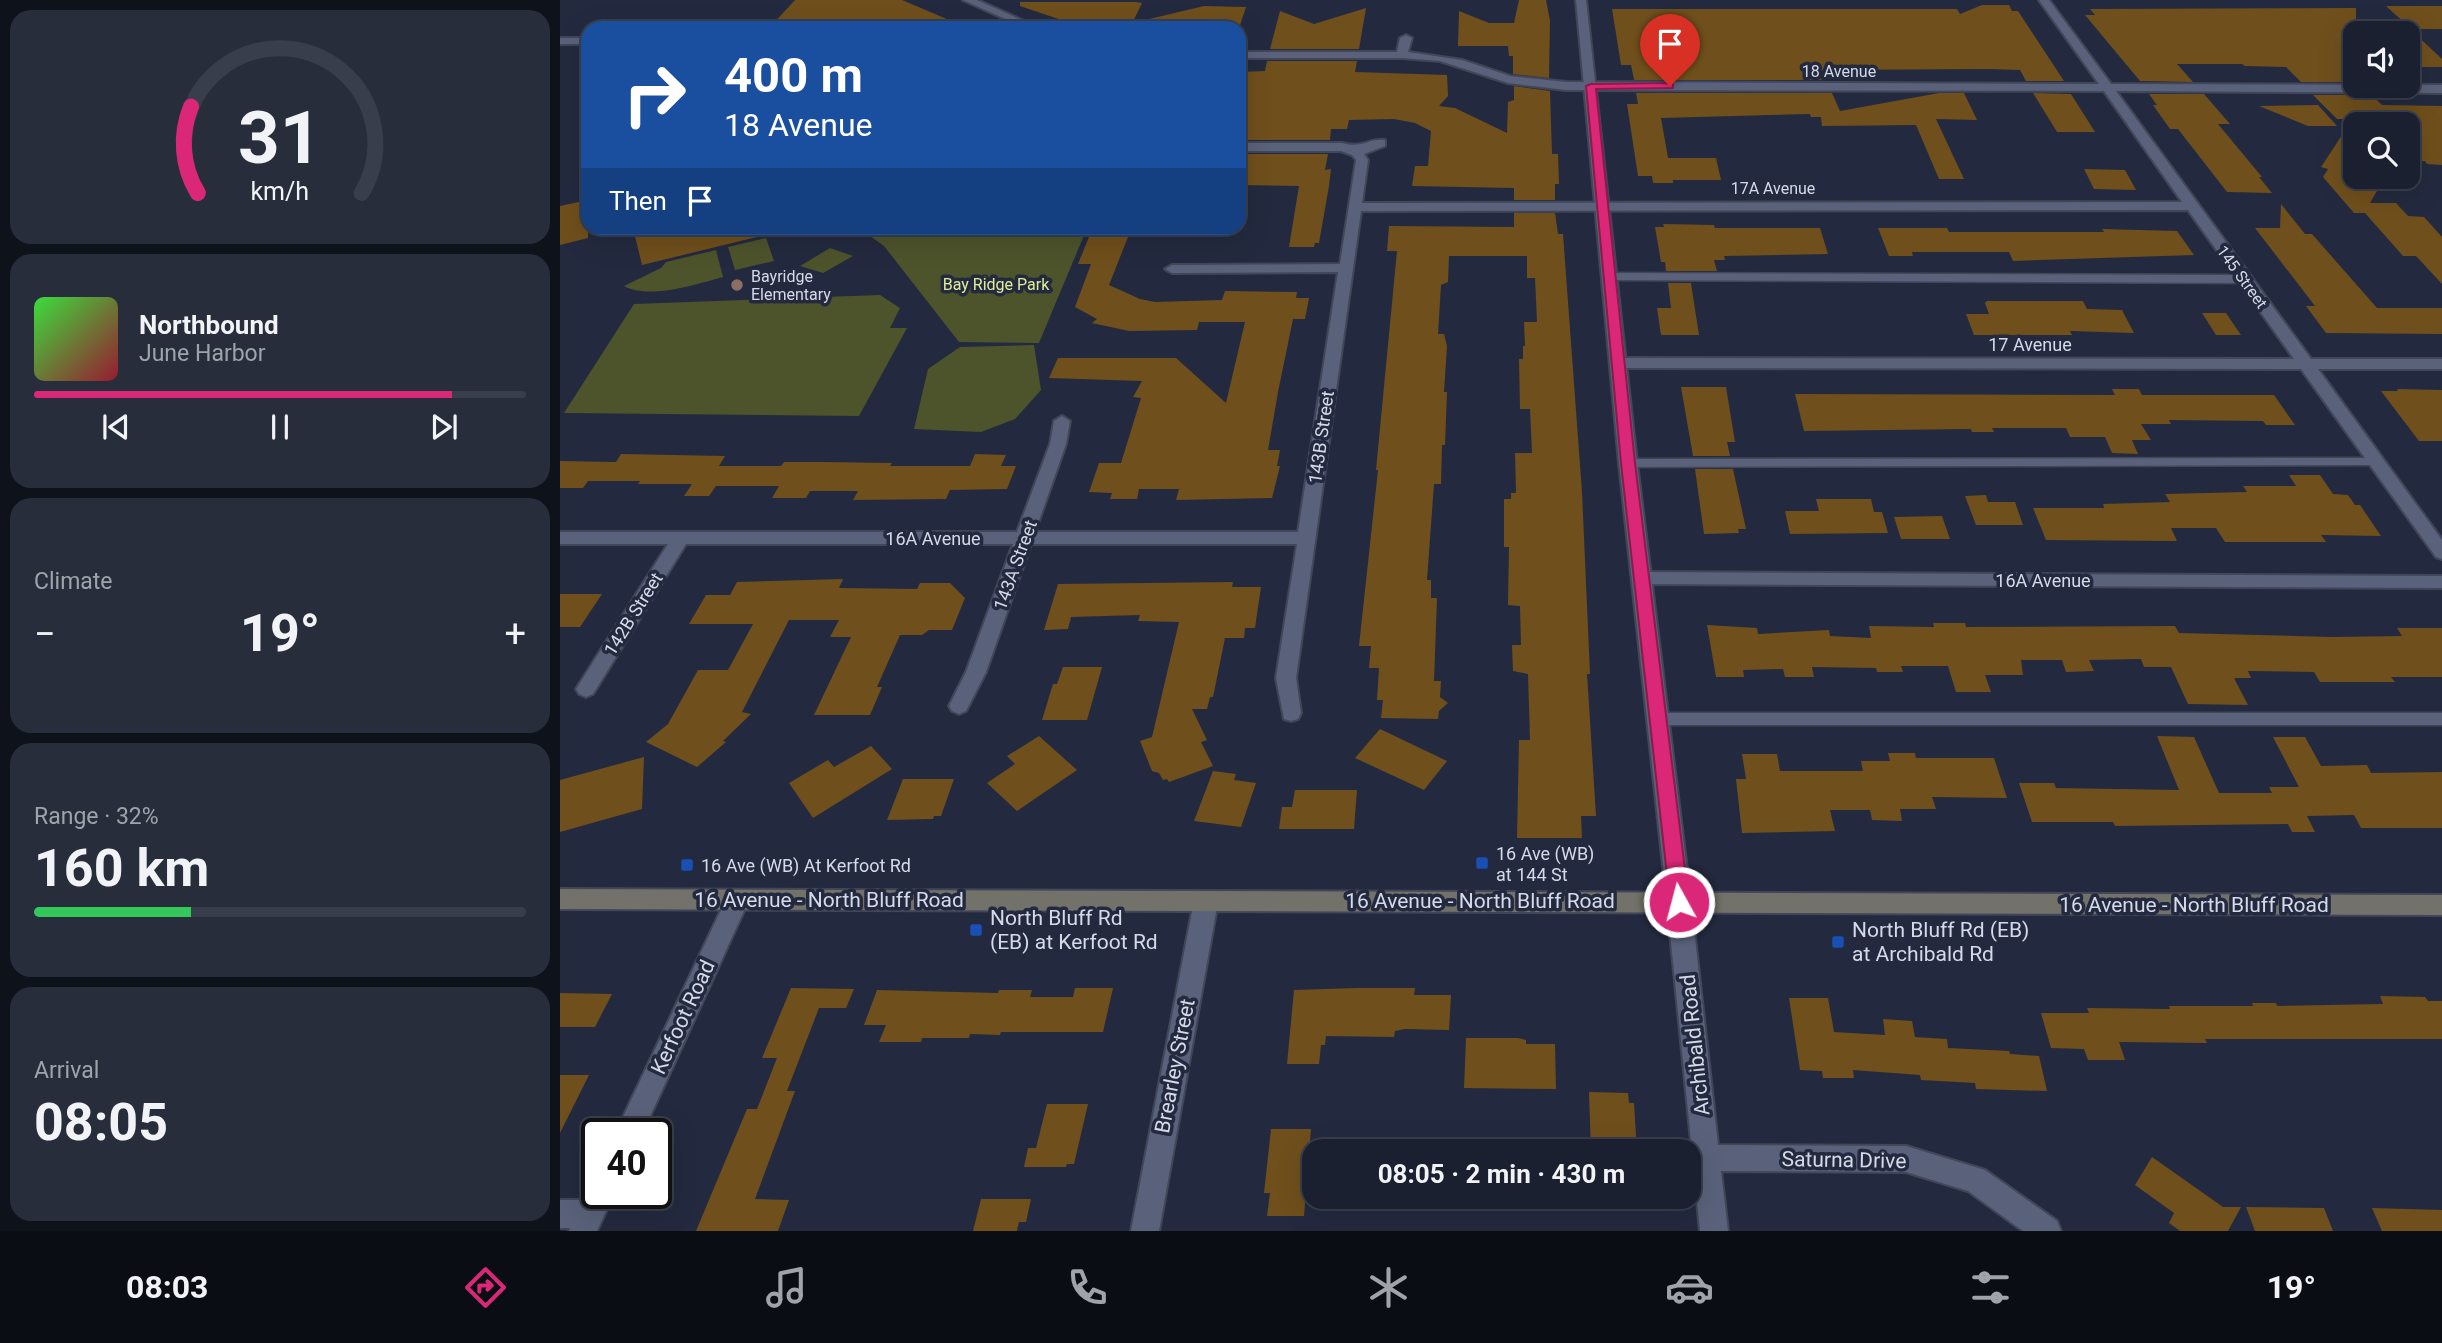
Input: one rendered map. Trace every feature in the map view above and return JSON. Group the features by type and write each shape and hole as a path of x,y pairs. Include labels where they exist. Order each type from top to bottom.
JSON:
{"main road":[{"name":"16 Avenue - North Bluff Road","path":"560,899 2442,905"}],"street":[{"path":"968,0 1018,21"},
{"name":"Archibald Road","path":"1581,0 1628,463 1643,578 1714,1231"},
{"name":"145 Street","path":"2044,0 2442,553"},
{"path":"1402,55 1406,38"},
{"path":"560,41 581,41"},
{"name":"18 Avenue","path":"1246,55 1402,55 1462,63 1508,79 1538,84 1591,86 2442,89"},
{"path":"1246,147 1342,147 1360,156 1381,143"},
{"name":"143B Street","path":"1291,713 1286,678 1356,207 1360,156"},
{"name":"17A Avenue","path":"1356,207 2191,206"},
{"path":"1172,269 1345,268"},
{"name":"17 Avenue","path":"1618,363 2442,364"},
{"name":"143A Street","path":"959,706 976,672 1025,538 1058,444 1062,421"},
{"name":"16A Avenue","path":"560,538 1306,538"},
{"name":"142B Street","path":"586,689 681,538"},
{"name":"16A Avenue","path":"1643,578 2442,582"},
{"name":"Kerfoot Road","path":"635,1118 737,900"},
{"name":"Brearley Street","path":"1145,1231 1206,901"},
{"name":"Saturna Drive","path":"1706,1158 1906,1159 1975,1180 2047,1231"},
{"path":"560,1214 591,1213"}],"lane":[{"path":"1609,277 2243,279"},
{"path":"1628,463 2376,462"},
{"path":"1658,719 2442,719"}],"green space":[{"name":"Bay Ridge Park","path":"869,235 1084,235 1039,343 959,342 884,246"},
{"path":"766,238 774,261 735,270 728,247"},
{"path":"830,248 853,256 823,273 800,266"},
{"path":"716,250 723,277 659,291 634,290 624,286 661,268 666,262"},
{"path":"880,295 900,308 890,328 907,328 859,416 564,413 634,304"},
{"path":"1034,345 1041,390 1015,419 981,432 914,429 928,369 960,347"}],"building":[{"path":"795,0 902,0 952,21 776,21"},
{"path":"1519,0 1546,0 1550,21 1549,78 1513,74 1513,56 1509,56 1508,46 1458,46 1459,11 1489,23 1514,23"},
{"path":"1020,2 1142,3 1133,21 1064,21 1020,6"},
{"path":"1982,5 2009,5 2012,11 2018,11 2064,81 2026,81 2020,70 1988,69 1822,70 1826,80 1634,80 1631,65 1621,65 1612,9 1957,9 1960,14"},
{"path":"1204,6 1246,7 1241,21 1145,20"},
{"path":"2386,6 2442,6 2442,29 2420,29 2420,21 2402,21"},
{"path":"1366,8 1359,49 1270,49 1280,11 1314,24"},
{"path":"2356,8 2356,21 2343,21 2343,82 2301,82 2286,67 2242,64 2177,64 2193,82 2140,81 2085,15 2095,15 2090,9"},
{"path":"2420,38 2442,59 2442,67 2420,67"},
{"path":"1267,61 1357,61 1355,72 1447,75 1448,96 1439,106 1455,108 1507,133 1508,102 1514,100 1514,86 1550,91 1552,154 1558,154 1559,184 1555,184 1555,200 1514,200 1514,188 1412,186 1415,166 1428,166 1431,131 1415,123 1394,119 1349,120 1347,129 1331,129 1330,140 1246,140 1246,72 1265,71"},
{"path":"1636,93 1832,93 1840,111 1939,93 1964,93 1977,120 1936,119 1964,179 1939,179 1916,125 1822,126 1821,117 1811,117 1810,114 1661,118 1668,158 1716,158 1721,180 1673,180 1673,183 1653,183 1652,176 1638,176 1627,104 1638,104"},
{"path":"2033,93 2071,94 2095,132 2057,132"},
{"path":"2149,94 2204,94 2230,124 2218,124 2272,193 2227,192 2178,129 2170,129 2153,105 2157,105"},
{"path":"2313,95 2375,98 2382,105 2442,106 2442,165 2420,161 2420,112 2343,112 2343,119 2337,119"},
{"path":"2318,105 2337,126 2308,126 2259,106"},
{"path":"2343,134 2343,189 2378,189 2370,203 2396,203 2408,216 2424,217 2442,237 2442,284 2416,256 2403,256 2365,213 2354,213 2323,177 2328,169 2321,167"},
{"path":"1246,154 1328,154 1325,170 1331,169 1329,186 1319,243 1315,243 1314,247 1289,247 1299,186 1246,185"},
{"path":"2084,169 2125,170 2136,190 2094,189"},
{"path":"581,202 581,235 588,235 588,238 560,245 560,206"},
{"path":"2281,204 2305,234 2312,234 2377,308 2442,308 2442,334 2326,333 2306,306 2315,306 2255,228 2280,228"},
{"path":"1514,213 1555,213 1558,234 1563,234 1582,492 1590,674 1587,674 1596,816 1581,816 1582,838 1517,838 1519,740 1530,740 1528,674 1513,671 1512,645 1521,645 1520,606 1508,605 1509,547 1504,547 1504,499 1511,499 1511,493 1516,493 1515,453 1532,453 1530,409 1520,409 1519,359 1523,359 1525,346 1524,322 1537,322 1535,278 1527,278 1527,256 1449,256 1448,282 1441,285 1438,334 1444,334 1447,346 1445,445 1442,445 1441,484 1434,484 1427,580 1431,580 1431,598 1437,598 1434,681 1441,681 1440,697 1448,703 1439,711 1438,719 1381,718 1383,700 1377,700 1379,668 1369,668 1371,646 1359,646 1397,251 1387,251 1389,226 1514,227"},
{"path":"1663,224 1714,225 1715,228 1820,228 1828,254 1724,256 1725,260 1714,260 1717,271 1666,271 1665,262 1661,262 1655,227 1664,227"},
{"path":"1878,228 1947,228 1949,232 2104,232 2102,229 2177,231 2194,255 2013,261 2009,252 1912,252 1913,256 1889,256"},
{"path":"635,235 761,235 761,236 642,265"},
{"path":"1090,235 1129,235 1109,285 1140,299 1155,302 1222,300 1225,291 1297,292 1296,298 1309,298 1305,319 1293,319 1278,392 1268,450 1280,450 1277,466 1280,466 1272,498 1176,500 1179,489 1139,489 1137,499 1110,499 1112,493 1089,492 1099,463 1121,463 1141,398 1133,397 1142,381 1049,378 1058,358 1176,358 1226,403 1245,322 1199,322 1197,330 1129,331 1092,323 1097,319 1075,307 1091,264 1078,264"},
{"path":"1668,283 1691,283 1699,335 1661,335 1657,308 1671,308"},
{"path":"2083,301 2087,309 2122,310 2134,333 2070,331 2072,335 1974,335 1966,314 1989,314 1985,303"},
{"path":"2202,313 2226,313 2241,335 2216,335"},
{"path":"1681,387 1726,387 1735,442 1727,442 1730,456 1693,456"},
{"path":"2112,389 2139,389 2142,395 2274,395 2295,425 2266,425 2263,421 2169,420 2171,424 2141,424 2151,440 2132,440 2138,454 2112,453 2105,437 2070,437 2066,428 1992,428 1994,432 1972,432 1971,429 1804,431 1795,394 2115,395"},
{"path":"2397,389 2442,390 2442,441 2419,441 2381,391 2398,391"},
{"path":"621,454 725,456 719,466 781,466 784,462 822,462 892,463 890,466 970,466 975,454 1006,455 1001,466 1016,466 1007,489 950,490 946,499 853,500 858,491 810,491 806,498 772,498 779,486 716,486 709,496 684,496 692,484 638,484 640,481 588,481 583,488 560,488 560,461 616,462"},
{"path":"1695,469 1733,469 1746,529 1738,529 1739,533 1704,534"},
{"path":"2289,475 2320,475 2333,494 2348,495 2355,505 2360,505 2381,536 2321,535 2326,542 2225,542 2216,528 2171,528 2177,541 2046,540 2033,508 2104,508 2103,504 2170,502 2165,494 2247,492 2243,486 2296,486"},
{"path":"1986,495 1988,502 2015,502 2023,525 1976,525 1965,496"},
{"path":"1816,499 1871,499 1874,512 1882,512 1888,533 1790,534 1785,511 1819,511"},
{"path":"1942,516 1950,539 1901,539 1894,517"},
{"path":"843,579 839,588 917,589 920,583 950,583 965,598 952,630 929,630 922,635 900,635 877,687 882,687 870,715 814,715 851,637 830,637 839,620 789,620 742,712 751,714 723,741 726,742 697,767 646,742 668,724 698,670 728,670 753,624 689,624 706,595 730,595 737,582"},
{"path":"1233,582 1232,587 1261,587 1255,628 1245,628 1244,638 1225,638 1213,697 1210,697 1207,709 1192,709 1207,740 1201,742 1213,766 1169,782 1167,779 1163,780 1159,773 1152,771 1140,741 1152,737 1179,622 1138,621 1140,615 1071,617 1068,629 1044,630 1058,584"},
{"path":"560,594 602,594 580,627 560,627"},
{"path":"1933,623 1965,623 1966,627 2175,626 2179,633 2332,637 2402,636 2397,628 2442,628 2442,677 2391,677 2395,682 2320,682 2314,672 2248,671 2251,678 2234,678 2248,705 2188,704 2171,667 2144,667 2141,659 2089,660 2094,671 2066,672 2062,660 2021,660 2023,675 1985,675 1991,692 1956,692 1948,666 1901,666 1903,672 1877,672 1876,668 1812,667 1814,677 1785,677 1783,669 1743,670 1744,677 1716,677 1707,625 1757,628 1758,634 1829,630 1830,636 1871,638 1869,626 1934,627"},
{"path":"1063,667 1102,667 1087,720 1042,720 1053,684 1057,684"},
{"path":"1380,729 1447,761 1424,790 1355,758"},
{"path":"1039,736 1077,770 1017,811 987,783 1015,764 1007,756"},
{"path":"2157,736 2194,737 2219,793 2272,793 2269,787 2299,787 2273,737 2305,737 2321,766 2367,765 2371,773 2442,772 2442,828 2361,828 2354,815 2307,816 2315,832 2292,832 2288,824 2115,826 2113,822 2032,822 2019,783 2054,783 2056,788 2179,790"},
{"path":"871,746 892,769 813,818 789,783 828,760 834,767"},
{"path":"1888,753 1915,753 1916,758 1994,758 2007,798 1932,797 1936,809 1900,809 1902,821 1872,820 1870,810 1830,810 1835,831 1742,833 1736,779 1746,779 1742,754 1777,754 1780,771 1863,771 1861,761 1890,761"},
{"path":"644,757 642,809 560,832 560,780"},
{"path":"1213,771 1236,774 1234,780 1256,783 1241,827 1194,821"},
{"path":"903,779 954,779 941,816 934,816 933,819 887,820"},
{"path":"1295,790 1357,790 1354,829 1279,829 1282,807 1292,807"},
{"path":"791,988 854,989 846,1008 819,1008 787,1091 795,1091 755,1199 789,1200 778,1231 696,1231 747,1109 757,1109 777,1058 762,1058"},
{"path":"1075,988 1113,988 1103,1032 1001,1032 1000,1035 970,1034 969,1038 922,1038 921,1042 879,1042 886,1025 864,1025 877,990 998,993 999,990 1032,990 1030,997 1073,997"},
{"path":"1415,988 1414,995 1451,995 1449,1030 1405,1029 1395,1031 1394,1037 1326,1036 1325,1045 1321,1045 1319,1064 1287,1064 1294,990"},
{"path":"560,993 612,994 595,1027 560,1027"},
{"path":"2380,996 2425,997 2428,1001 2442,1001 2442,1039 2205,1039 2207,1043 2119,1042 2125,1060 2088,1060 2084,1049 2051,1048 2041,1013 2089,1013 2087,1008 2253,1006 2252,1003 2276,1003 2277,1006 2383,1004"},
{"path":"1789,998 1828,998 1834,1032 1885,1035 1883,1019 1912,1021 1915,1037 1947,1039 1948,1048 2009,1051 2010,1054 2039,1056 2047,1091 1976,1089 1975,1083 1921,1080 1920,1075 1853,1070 1854,1078 1823,1078 1822,1071 1800,1070"},
{"path":"1466,1038 1518,1038 1526,1040 1526,1044 1555,1044 1556,1089 1464,1088"},
{"path":"560,1075 589,1075 560,1133"},
{"path":"1589,1092 1628,1093 1629,1103 1634,1103 1636,1139 1591,1139"},
{"path":"1047,1104 1088,1104 1074,1164 1067,1164 1066,1167 1024,1167 1028,1148 1036,1148"},
{"path":"1271,1129 1311,1129 1310,1139 1302,1139 1304,1216 1267,1216 1270,1193 1264,1193"},
{"path":"2152,1157 2223,1207 2241,1207 2228,1231 2180,1231 2169,1223 2174,1213 2135,1185"},
{"path":"981,1199 1031,1199 1026,1222 1019,1222 1017,1231 973,1231"},
{"path":"2246,1207 2324,1208 2333,1231 2255,1231"},
{"path":"2372,1208 2442,1210 2442,1231 2382,1231"}],"place":[{"name":"Bayridge Elementary","path":"737,285"},
{"name":"16 Ave (WB) at 144 St","path":"1482,863"},
{"name":"16 Ave (WB) At Kerfoot Rd","path":"687,865"},
{"name":"North Bluff Rd (EB) at Kerfoot Rd","path":"976,930"},
{"name":"North Bluff Rd (EB) at Archibald Rd","path":"1838,942"}],"route":[{"path":"1670,86 1591,86 1628,463 1679,902"}]}
